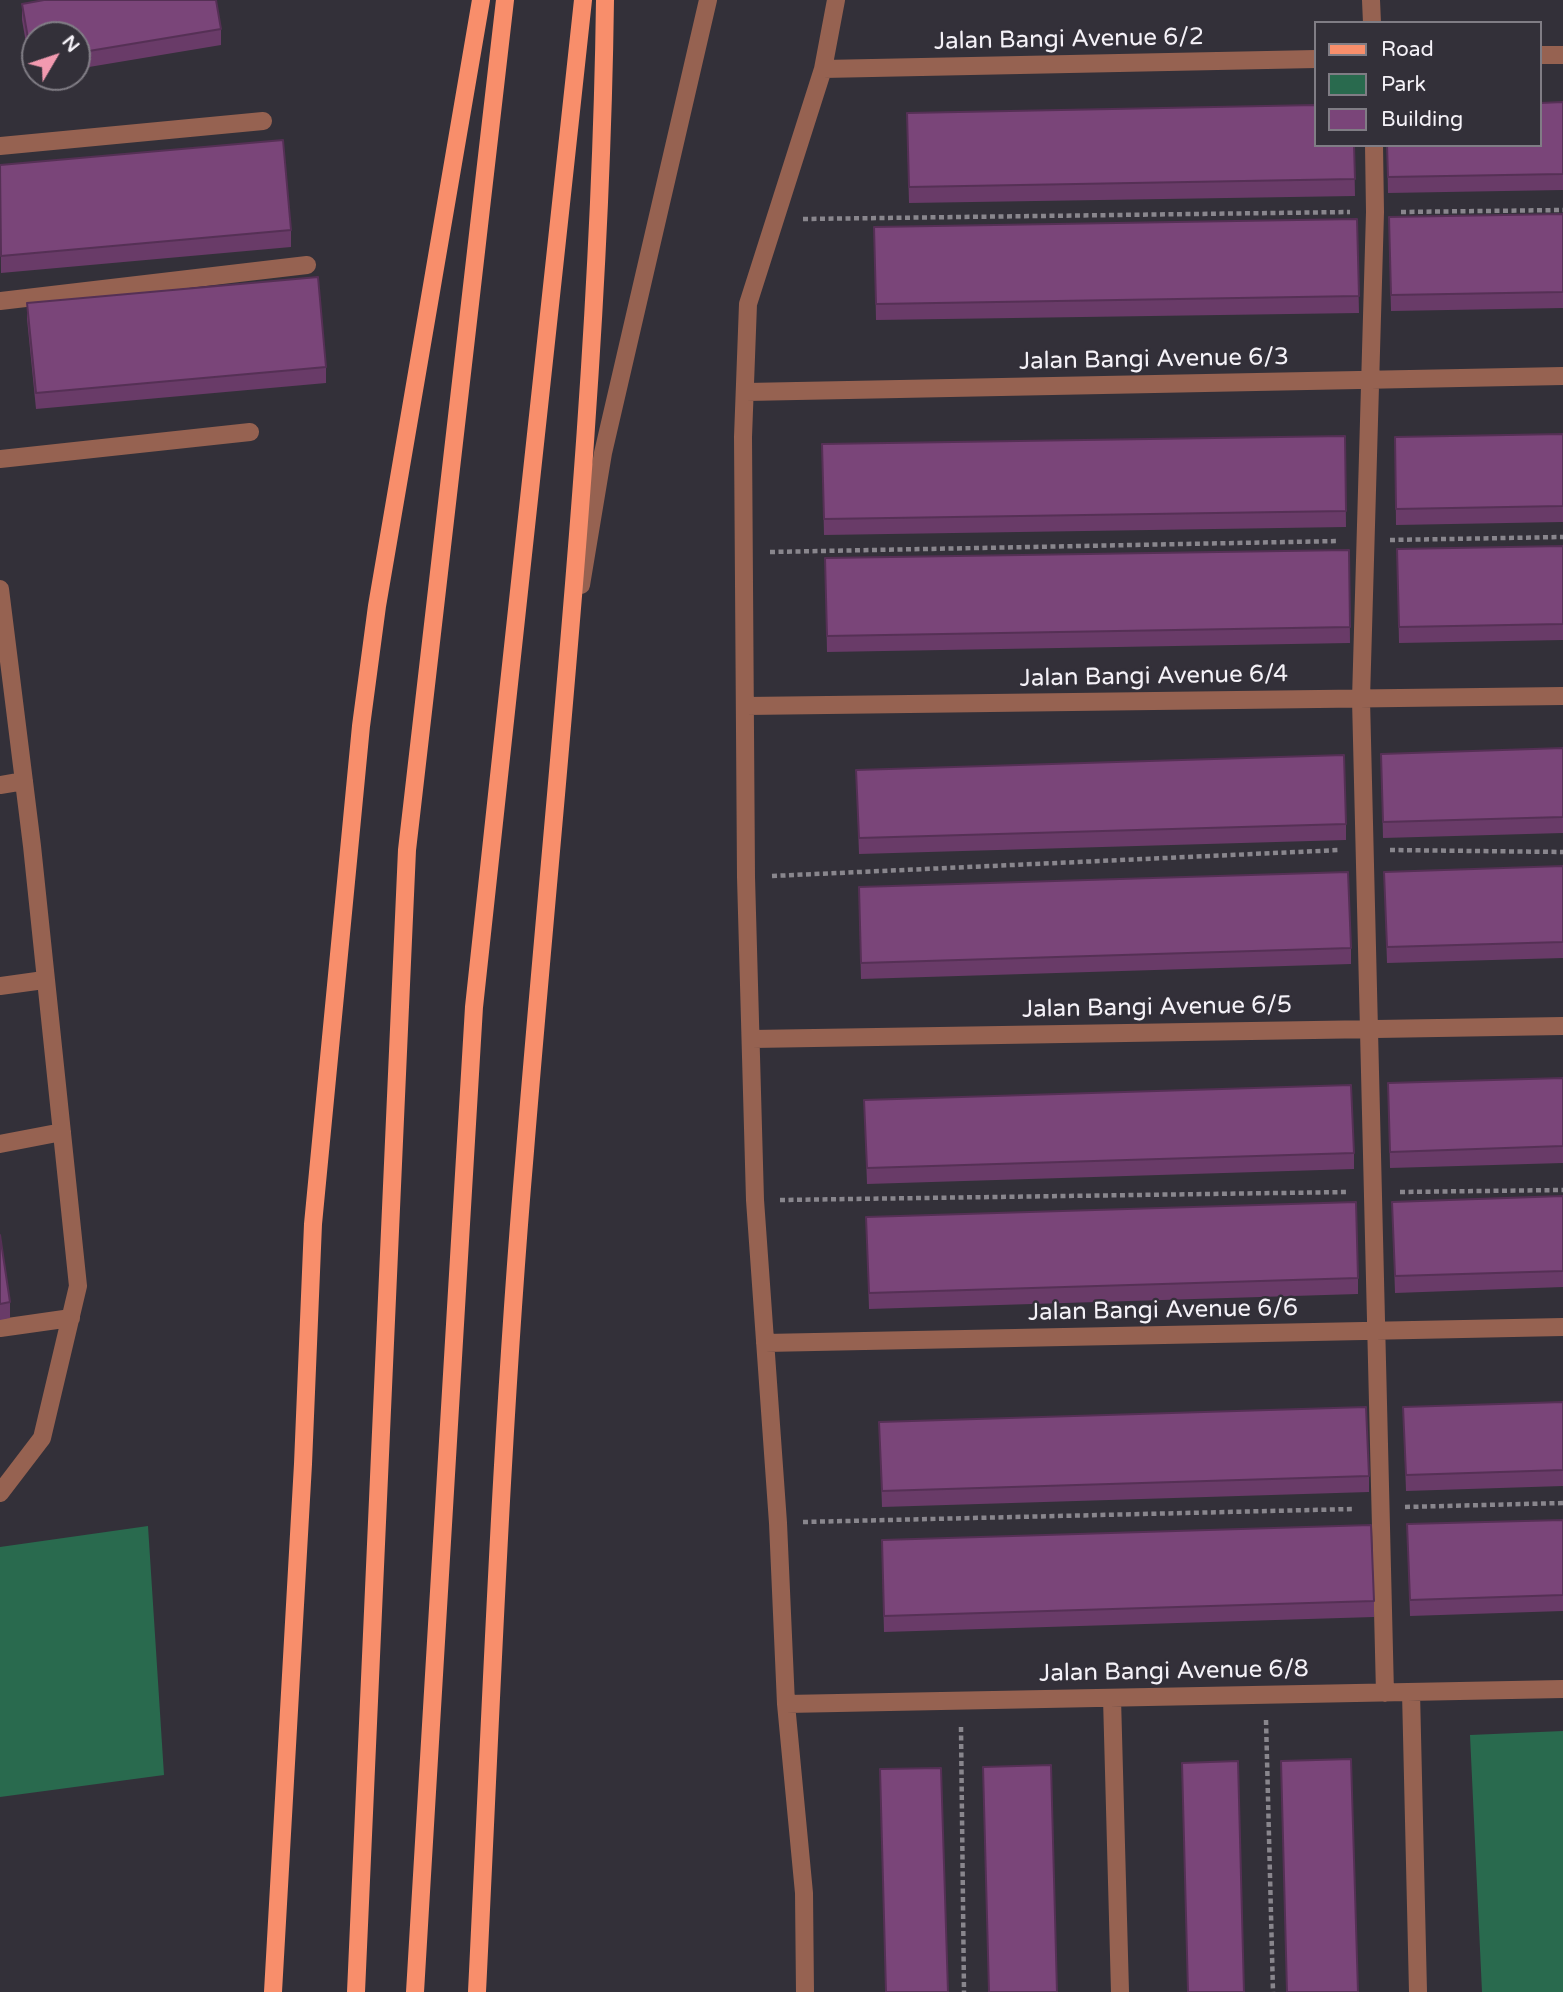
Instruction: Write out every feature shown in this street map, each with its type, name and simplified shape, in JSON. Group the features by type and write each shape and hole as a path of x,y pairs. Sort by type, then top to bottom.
{"main road":[{"path":"273,1992 303,1464 313,1224 356,781 377,606 481,0"},
{"path":"356,1992 407,849 505,0"},
{"path":"415,1992 474,1007 583,0"},
{"path":"477,1992 507,1380 571,638 596,261 605,0"}],"street":[{"path":"571,638 603,453 708,0"},
{"path":"805,1992 804,1893 786,1704 778,1523 755,1200 746,877 746,392 748,304 823,69 836,0"},
{"path":"1371,0 1372,21"},
{"path":"1542,55 1563,55"},
{"name":"Jalan Bangi Avenue 6/2","path":"823,69 1314,59"},
{"path":"0,146 263,121"},
{"path":"1374,147 1375,212 1362,699 1385,1693"},
{"path":"0,301 307,265"},
{"name":"Jalan Bangi Avenue 6/3","path":"746,392 1563,376"},
{"path":"0,459 250,432"},
{"path":"0,589 2,622 24,781 78,1286 42,1438 0,1493"},
{"name":"Jalan Bangi Avenue 6/4","path":"746,706 1563,696"},
{"path":"0,785 24,781"},
{"path":"0,986 44,980"},
{"name":"Jalan Bangi Avenue 6/5","path":"752,1040 1563,1026"},
{"path":"0,1144 62,1132"},
{"path":"0,1328 71,1318"},
{"name":"Jalan Bangi Avenue 6/6","path":"765,1343 1563,1327"},
{"name":"Jalan Bangi Avenue 6/8","path":"786,1704 1563,1689"},
{"path":"1411,1692 1418,1992"},
{"path":"1112,1698 1120,1992"}],"path":[{"path":"774,219 1563,210"},
{"path":"745,553 1563,537"},
{"path":"746,877 1365,849 1563,852"},
{"path":"755,1200 1563,1190"},
{"path":"778,1523 1563,1503"},
{"path":"1265,1695 1273,1992"},
{"path":"961,1701 964,1992"}],"green space":[{"path":"148,1526 164,1775 0,1797 0,1547"},
{"path":"1563,1731 1563,1992 1482,1992 1470,1735"}],"building":[{"path":"44,0 216,0 221,29 91,51 91,21 25,21 22,4"},
{"path":"1563,102 1563,174 1388,177 1387,147 1542,147 1542,103"},
{"path":"1314,105 1314,147 1354,147 1355,179 909,187 907,113"},
{"path":"283,140 291,230 1,256 0,165"},
{"path":"1563,214 1563,292 1391,295 1389,217"},
{"path":"1357,219 1359,296 876,304 874,227"},
{"path":"318,277 326,367 36,393 27,303"},
{"path":"1563,434 1563,506 1396,509 1395,437"},
{"path":"1345,436 1346,511 824,519 822,444"},
{"path":"1563,546 1563,624 1399,627 1397,549"},
{"path":"1349,550 1350,627 827,636 825,558"},
{"path":"1563,748 1563,817 1383,822 1381,754"},
{"path":"1344,755 1346,824 859,838 856,770"},
{"path":"1563,866 1563,942 1387,947 1384,872"},
{"path":"1348,872 1351,948 861,963 859,887"},
{"path":"1563,1078 1563,1146 1390,1152 1388,1083"},
{"path":"1351,1085 1354,1153 867,1168 864,1100"},
{"path":"1563,1196 1563,1271 1395,1276 1392,1202"},
{"path":"1356,1202 1358,1278 869,1293 866,1217"},
{"path":"0,1235 10,1302 0,1304"},
{"path":"1563,1402 1563,1470 1406,1475 1403,1407"},
{"path":"1366,1407 1369,1476 882,1491 879,1422"},
{"path":"1563,1520 1563,1595 1410,1600 1407,1524"},
{"path":"1371,1525 1374,1601 884,1616 882,1540"},
{"path":"1351,1759 1358,1992 1287,1992 1281,1761"},
{"path":"1238,1761 1244,1992 1188,1992 1182,1763"},
{"path":"1051,1765 1057,1992 989,1992 983,1767"},
{"path":"941,1768 948,1992 886,1992 880,1769"}]}
